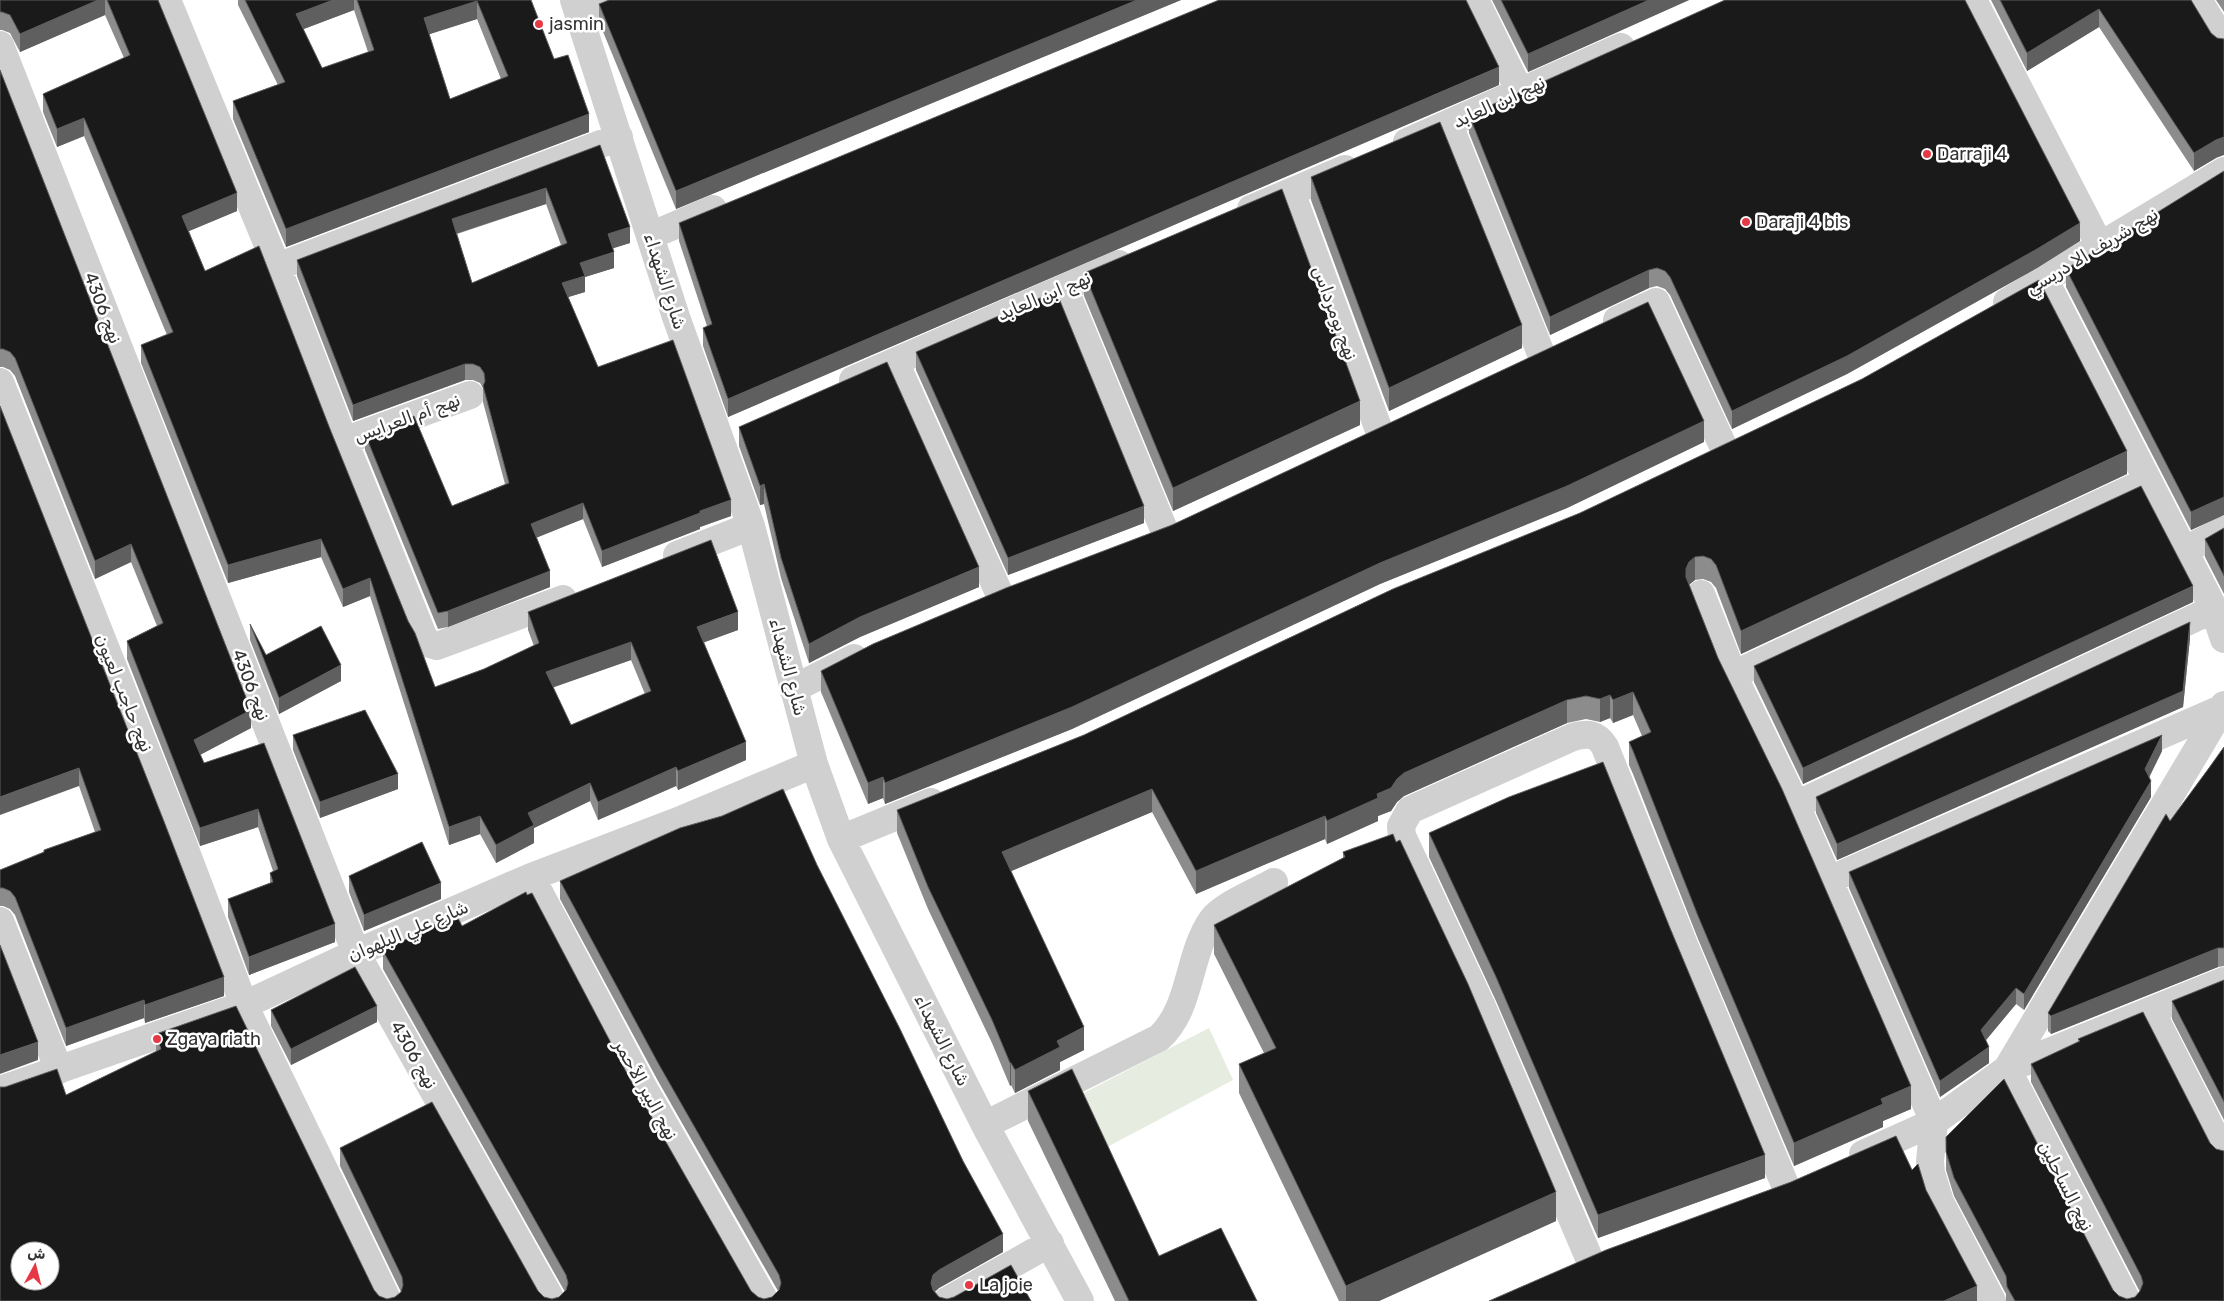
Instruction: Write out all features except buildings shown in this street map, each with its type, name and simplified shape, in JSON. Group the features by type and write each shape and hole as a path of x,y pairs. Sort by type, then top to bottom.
{"street":[{"path":"167,0 277,266 344,441 422,632 430,644 437,646 453,642 583,591"},
{"path":"576,7 611,0"},
{"path":"1475,0 1520,92"},
{"path":"1973,0 2100,246"},
{"path":"2198,0 2224,42"},
{"name":"شارع الشهداء","path":"576,7 650,236 751,526 814,764 840,839 985,1125 1080,1301"},
{"name":"نهج ابن العابد","path":"1227,219 1449,125 1646,36"},
{"name":"نهج 4306","path":"0,45 356,953 552,1301"},
{"path":"1449,125 1533,361 1568,344"},
{"path":"277,266 619,136"},
{"name":"نهج شريف الا دريسي","path":"1984,315 2045,281 2224,171"},
{"name":"نهج بومرداس","path":"1291,192 1389,429 1354,446"},
{"path":"650,236 733,201"},
{"name":"نهج ابن العابد","path":"834,388 1145,253"},
{"path":"2045,281 2214,609 2224,639"},
{"path":"1064,288 1165,532"},
{"path":"1594,331 1656,302 1734,444 1698,461"},
{"path":"895,362 1012,590 973,606"},
{"name":"نهج حاجب لعيون","path":"0,382 180,836 244,1005 388,1301"},
{"name":"نهج أم العرايس","path":"344,441 470,395"},
{"path":"719,438 745,427"},
{"path":"1733,675 2148,481"},
{"path":"1138,542 1192,520"},
{"path":"658,562 751,526"},
{"path":"2183,551 2224,530"},
{"path":"1701,594 1733,675 1796,805 1934,1122 1930,1160 1931,1172 1940,1202 1992,1301"},
{"path":"1796,805 2214,609"},
{"path":"793,689 875,648"},
{"path":"1829,880 2223,707"},
{"path":"2007,1069 2223,707"},
{"path":"1617,1248 1580,1262 1482,1007 1402,836 1401,826 1410,810 1572,737 1587,733 1602,740 1684,945 1776,1191 1812,1176"},
{"name":"شارع علي البلهوان","path":"0,1090 244,1005 356,953 531,877 683,819 814,764"},
{"path":"840,839 950,795"},
{"name":"نهج البير الأحمر","path":"531,877 644,1089 765,1301"},
{"path":"985,1125 1158,1038 1168,1030 1175,1018 1199,947 1213,920 1222,911 1274,882"},
{"path":"0,921 59,1070"},
{"path":"1838,1164 1934,1122 2007,1069 2224,982"},
{"path":"2151,1011 2224,1154"},
{"name":"نهج الساحلين","path":"2007,1069 2127,1301"},
{"path":"947,1301 1050,1244"}],"shaded area":[{"path":"1209,1028 1233,1080 1096,1153 1072,1099"}],"place":[{"name":"jasmin","path":"539,24"},
{"name":"Darraji 4","path":"1927,154"},
{"name":"Daraji 4 bis","path":"1746,222"},
{"name":"Zgaya riath","path":"157,1039"},
{"name":"La joie","path":"969,1285"}]}
